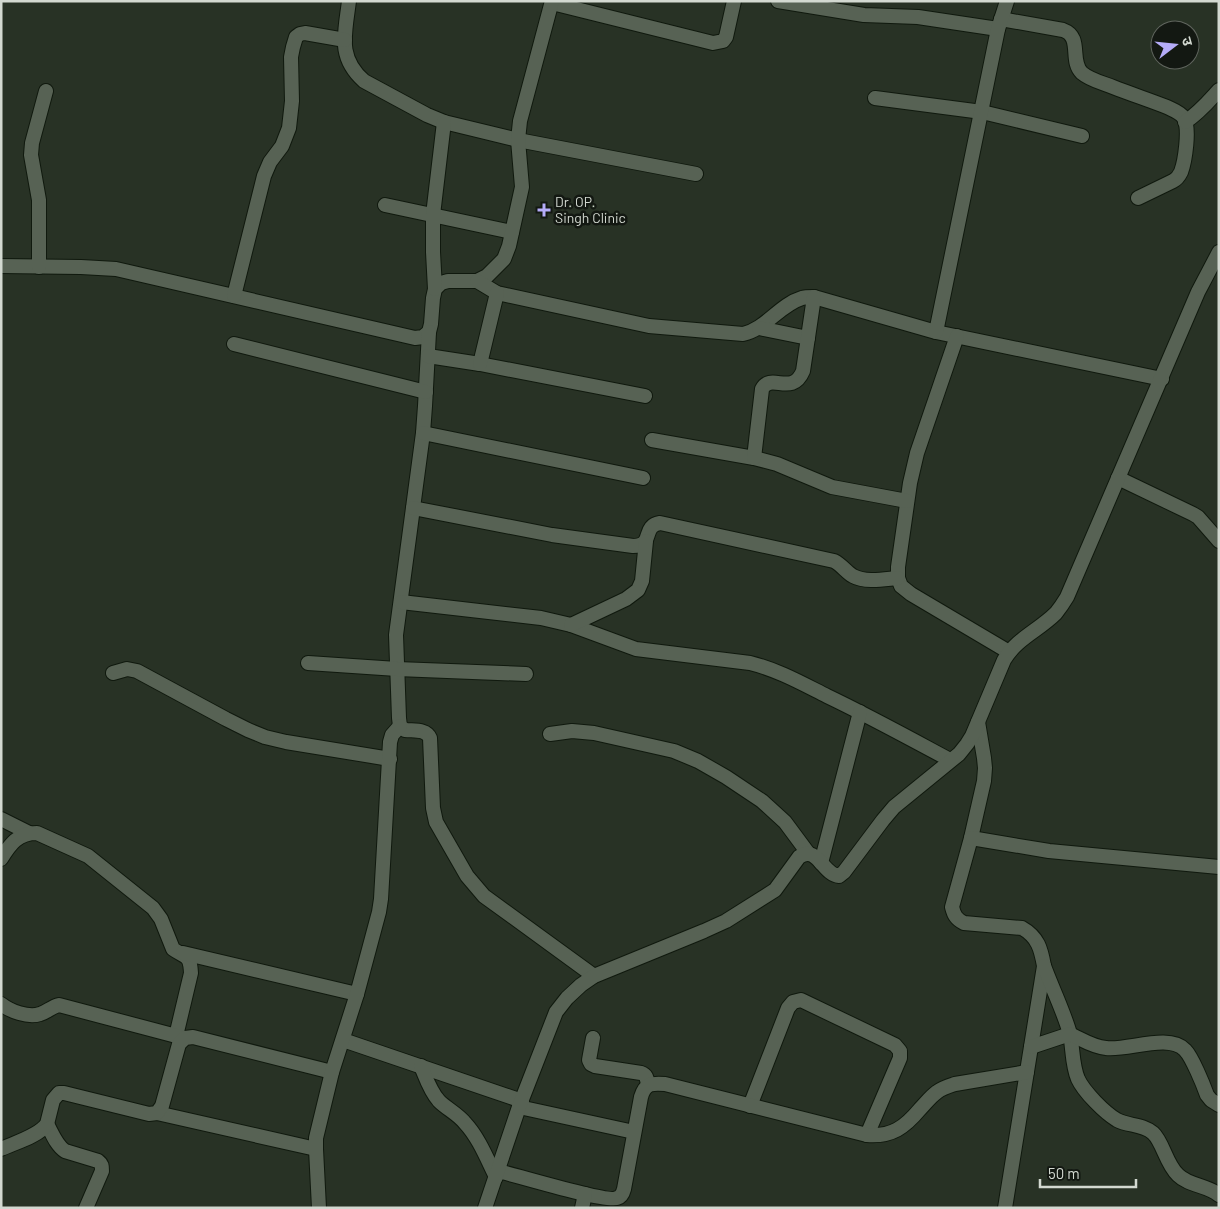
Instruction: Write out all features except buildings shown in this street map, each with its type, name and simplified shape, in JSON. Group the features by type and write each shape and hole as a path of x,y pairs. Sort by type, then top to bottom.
{"street":[{"path":"349,1 344,40 346,54 356,74 364,81 427,115 444,122 518,140 696,174"},
{"path":"435,289 441,283 448,281 477,281 488,276 504,259 509,246 522,187 518,140 520,121 552,2 713,43 723,41 726,38 734,1"},
{"path":"778,1 865,8 918,17 1063,30 1072,34 1078,68 1081,72 1092,80 1176,111 1182,115 1185,122 1187,128 1186,142 1181,172 1178,178 1138,198"},
{"path":"936,332 1000,24 1007,1"},
{"path":"234,296 264,176 270,162 282,146 289,128 292,101 292,57 296,37 305,33 344,40"},
{"path":"1185,122 1198,112 1219,90"},
{"path":"39,266 39,200 31,155 32,143 46,91"},
{"path":"875,98 982,112 1082,136"},
{"path":"444,122 433,215 435,289 429,332 423,433 396,635 400,726 405,730 423,731 430,738 433,808 436,822 467,876 484,896 594,976"},
{"path":"384,205 512,232"},
{"path":"485,1208 520,1104 556,1012 566,998 594,976 726,921 775,890 803,854 814,855 829,872 834,876 839,876 888,814 959,754 967,744 1009,652 1062,606 1162,379 1198,292 1213,277 1219,252"},
{"path":"1,266 116,270 415,338 423,337 429,332"},
{"path":"477,281 496,293 649,326 743,334 760,328 792,302 803,297 814,297 936,332 1162,379"},
{"path":"480,364 496,293"},
{"path":"754,458 762,389 764,384 769,382 789,384 796,382 800,377 803,370 814,297"},
{"path":"760,328 808,338"},
{"path":"957,336 917,453 907,501 898,578 901,586 910,594 1009,652"},
{"path":"234,344 426,392"},
{"path":"428,356 480,364 645,396"},
{"path":"423,433 643,478"},
{"path":"652,440 754,458 777,464 832,487 907,501"},
{"path":"1118,478 1193,514 1217,537"},
{"path":"414,508 552,535 633,546 643,545 646,541"},
{"path":"571,625 619,603 638,590 642,581 646,541 651,526 655,524 666,523 834,561 854,577 870,579 898,578"},
{"path":"401,602 540,618 571,625 636,649 750,663 765,667 860,712 950,760"},
{"path":"308,663 397,669 526,674"},
{"path":"113,673 127,669 137,671 220,716 265,737 390,759"},
{"path":"821,863 860,712"},
{"path":"978,721 985,768 984,781 952,907 957,920 964,923 1022,928 1029,932 1037,941 1044,966 1070,1034 1075,1070 1084,1090 1094,1102 1117,1120 1152,1131 1157,1137 1171,1167 1178,1176 1219,1195"},
{"path":"319,1208 316,1149 318,1128 332,1072 357,994 381,899 390,742 392,735 400,726"},
{"path":"550,734 572,731 594,733 686,755 726,777 762,801 785,822 808,853"},
{"path":"1,819 84,853 153,908 173,948 183,953 357,994"},
{"path":"1,859 17,838 29,832"},
{"path":"971,838 1048,851 1219,867"},
{"path":"157,1112 162,1106 181,1037 191,974 190,962 183,953"},
{"path":"1005,1208 1044,966"},
{"path":"750,1106 788,1008 793,1002 801,1000 895,1045 900,1051 900,1058 867,1135"},
{"path":"1,1004 14,1012 37,1015 53,1006 59,1005 181,1037 193,1037 332,1072"},
{"path":"1031,1047 1070,1034 1091,1044 1106,1048 1164,1042 1176,1043 1187,1051 1207,1095 1219,1105"},
{"path":"593,1038 589,1060 591,1064 645,1074 648,1085"},
{"path":"343,1040 421,1066 520,1104 634,1132"},
{"path":"421,1066 434,1094 440,1102 465,1122 497,1174 584,1194 611,1199 618,1198 621,1201 641,1097 643,1090 648,1085 654,1083 665,1084 867,1135 884,1135 902,1127 912,1119 931,1097 944,1088 955,1084 1027,1072"},
{"path":"1,1149 38,1133 45,1127 53,1100 59,1093 64,1093 150,1114 157,1112 316,1149"},
{"path":"47,1124 56,1141 65,1151 101,1163 102,1171 86,1208"},
{"path":"582,1208 584,1194"}],"place":[{"name":"Dr. OP. Singh Clinic","path":"544,210"}]}
